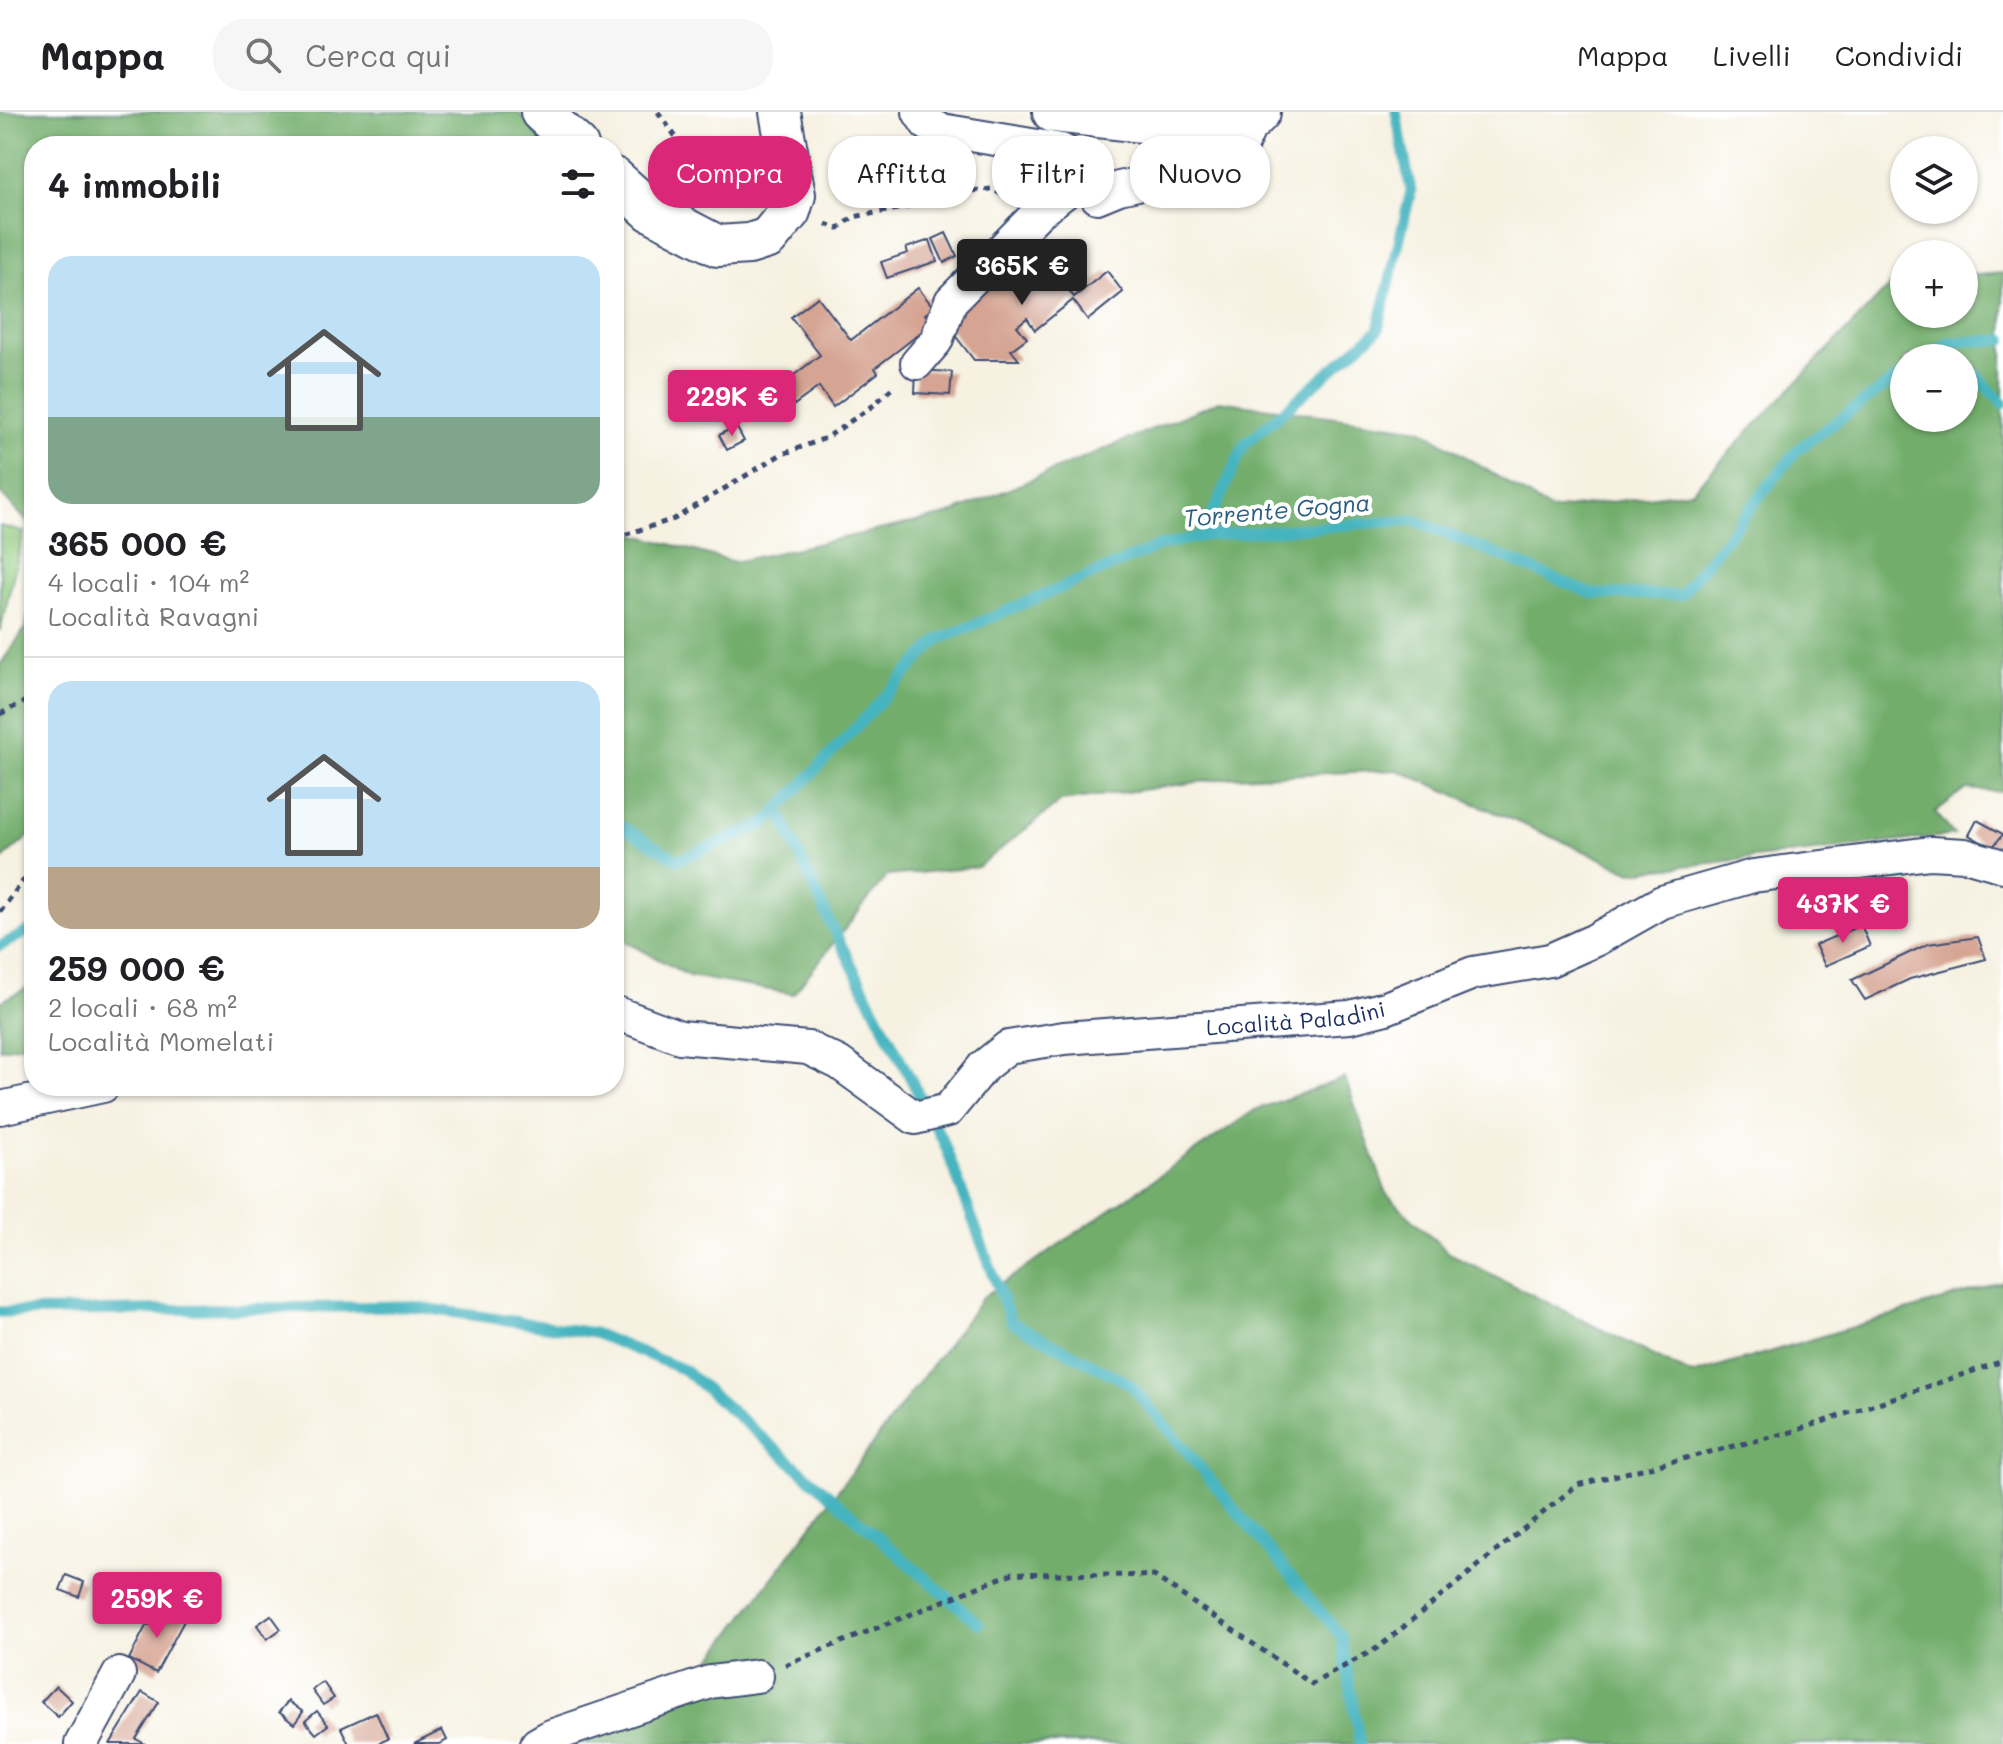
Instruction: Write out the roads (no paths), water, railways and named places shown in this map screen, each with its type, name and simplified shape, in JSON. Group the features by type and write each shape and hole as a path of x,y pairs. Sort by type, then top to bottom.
{"street":[{"path":"541,112 567,136"},
{"path":"624,187 651,211 718,246 749,244 768,238 790,211 795,195 780,112"},
{"path":"917,363 936,341 951,301 1038,213 1092,171 1061,150 941,130 927,124 919,112"},
{"path":"1053,112 1201,129 1256,116"},
{"path":"1114,190 1207,169 1238,154 1256,116"},
{"name":"Località Paladini","path":"624,1016 680,1037 808,1048 928,1116 954,1104 984,1066 1008,1047 1064,1038 1350,1017 1386,1008 1473,973 1550,960 1595,940 1662,902 1753,876 1930,853 1965,855 2003,866"},
{"path":"0,1108 56,1096"},
{"path":"81,1744 119,1674"},
{"path":"537,1744 551,1736 710,1682 757,1676"}],"waterway":[{"path":"1203,536 1244,445 1378,330 1411,191 1396,112"},
{"name":"Torrente Gogna","path":"1946,344 2003,340"},
{"path":"1978,377 2003,404"},
{"name":"Torrente Gogna","path":"624,828 678,860 765,824 938,640 1162,545 1203,536 1414,520 1592,594 1681,595 1798,449 1890,383"},
{"path":"778,808 832,927 944,1143 1011,1322 1130,1384 1341,1636 1360,1744"},
{"name":"Torrente Gogna","path":"0,946 24,933"},
{"path":"0,1312 410,1306 594,1333 684,1370 979,1624"}]}
